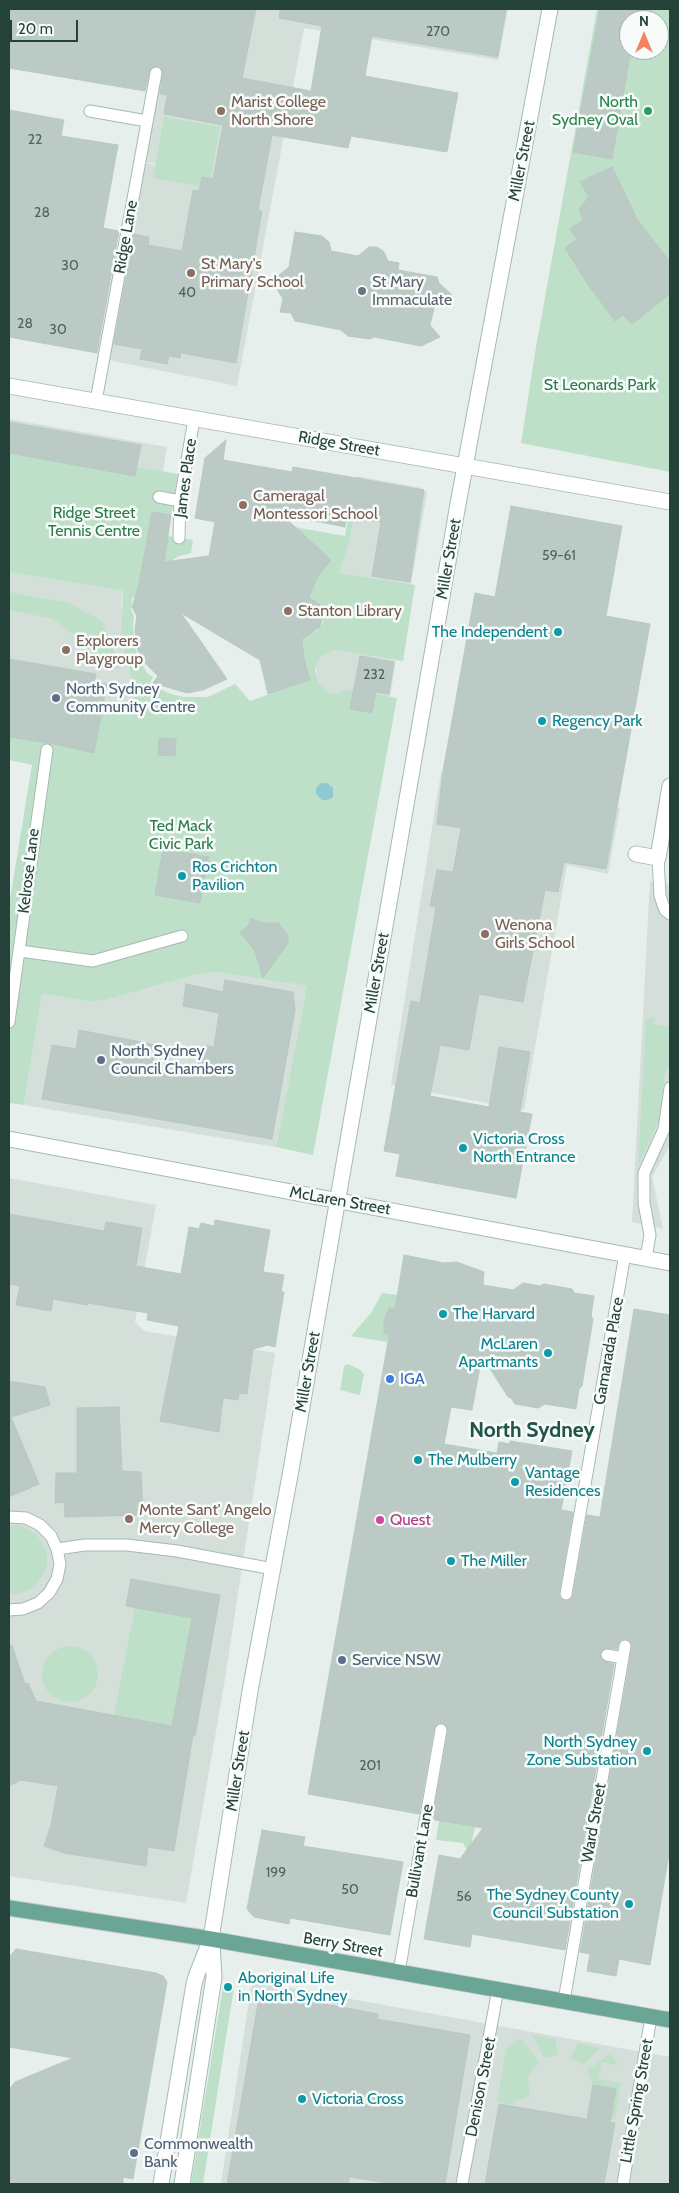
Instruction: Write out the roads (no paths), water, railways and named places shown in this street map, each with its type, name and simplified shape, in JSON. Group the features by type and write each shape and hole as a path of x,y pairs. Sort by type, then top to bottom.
{"main road":[{"name":"Miller Street","path":"161,2184 197,1974 211,1939 250,1691 273,1569 465,465 550,9"},
{"name":"Ridge Street","path":"9,386 670,502"},
{"path":"636,854 658,858 670,786"},
{"name":"McLaren Street","path":"9,1140 670,1263"},
{"name":"Berry Street","path":"9,1908 211,1939 670,2020"},
{"name":"Miller Street","path":"182,2184 214,1977 211,1939"}],"lane":[{"name":"Ridge Lane","path":"96,401 156,73"},
{"path":"90,111 147,121"},
{"name":"James Place","path":"179,538 180,501 194,419"},
{"path":"159,497 180,501"},
{"name":"Kelrose Lane","path":"9,1022 46,750"},
{"path":"658,858 660,896 666,910 670,914"},
{"path":"20,951 93,961 182,936"},
{"path":"9,972 15,983"},
{"path":"646,1258 650,1235 644,1203 644,1173 658,1146 664,1129 670,1088"},
{"name":"Gamarada Place","path":"566,1594 625,1254"},
{"path":"9,1517 26,1518 40,1525 51,1536 57,1549 60,1564 57,1579 49,1592 38,1603 24,1609 9,1610"},
{"path":"57,1549 85,1545 127,1545 177,1551 273,1569"},
{"name":"Ward Street","path":"564,2001 625,1646"},
{"path":"607,1655 623,1658"},
{"name":"Bullivant Lane","path":"399,1972 441,1730"},
{"name":"Denison Street","path":"462,2184 498,1989"},
{"name":"Little Spring Street","path":"623,2184 652,2017"}],"water":[{"path":"321,783 327,783 333,788 333,797 328,800 322,800 316,794 316,788"}],"place":[{"name":"Marist College North Shore","path":"221,111"},
{"name":"North Sydney Oval","path":"648,111"},
{"name":"St Mary's Primary School","path":"191,273"},
{"name":"St Mary Immaculate","path":"362,291"},
{"name":"Cameragal Montessori School","path":"243,505"},
{"name":"Stanton Library","path":"288,611"},
{"name":"The Independent","path":"558,632"},
{"name":"Explorers Playgroup","path":"66,650"},
{"name":"North Sydney Community Centre","path":"56,698"},
{"name":"Regency Park","path":"542,721"},
{"name":"Ros Crichton Pavilion","path":"182,876"},
{"name":"Wenona Girls School","path":"485,934"},
{"name":"North Sydney Council Chambers","path":"101,1060"},
{"name":"Victoria Cross North Entrance","path":"463,1148"},
{"name":"The Harvard","path":"443,1314"},
{"name":"McLaren Apartmants","path":"548,1353"},
{"name":"IGA","path":"390,1379"},
{"name":"The Mulberry","path":"418,1460"},
{"name":"Vantage Residences","path":"515,1482"},
{"name":"Monte Sant' Angelo Mercy College","path":"129,1519"},
{"name":"Quest","path":"380,1520"},
{"name":"The Miller","path":"451,1561"},
{"name":"Service NSW","path":"342,1660"},
{"name":"North Sydney Zone Substation","path":"647,1751"},
{"name":"The Sydney County Council Substation","path":"629,1904"},
{"name":"Aboriginal Life in North Sydney","path":"228,1987"},
{"name":"Victoria Cross","path":"302,2099"},
{"name":"Commonwealth Bank","path":"134,2153"}],"district":[{"name":"North Sydney","path":"532,1431"}],"park label":[{"name":"St Leonards Park","path":"600,385"},
{"name":"Ridge Street Tennis Centre","path":"94,522"},
{"name":"Ted Mack Civic Park","path":"181,835"}]}
